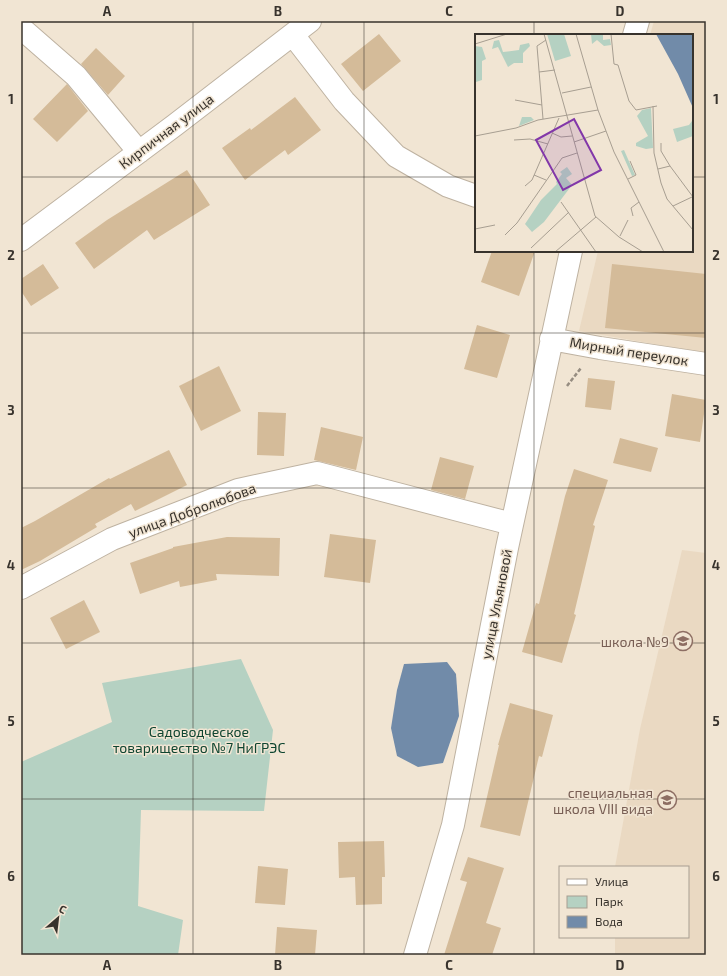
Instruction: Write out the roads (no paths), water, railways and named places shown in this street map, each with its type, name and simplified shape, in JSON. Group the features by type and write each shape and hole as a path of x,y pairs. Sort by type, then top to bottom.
{"street":[{"name":"Кирпичная улица","path":"21,240 310,21"},
{"path":"634,34 638,21"},
{"path":"21,28 76,76 139,152"},
{"path":"293,35 344,101 396,156 448,186 475,196"},
{"name":"улица Ульяновой","path":"415,955 453,826 512,524 571,252"},
{"name":"Мирный переулок","path":"551,339 706,364"},
{"name":"улица Добролюбова","path":"21,588 112,539 127,533 238,490 317,473 512,524"}],"water":[{"path":"447,662 456,674 459,716 443,763 418,767 397,756 391,728 397,690 404,664"}],"place":[{"name":"школа №9","path":"683,641"},
{"name":"специальная школа VIII вида","path":"667,800"}],"park label":[{"name":"Садоводческое товарищество №7 НиГРЭС","path":"199,740"}]}
